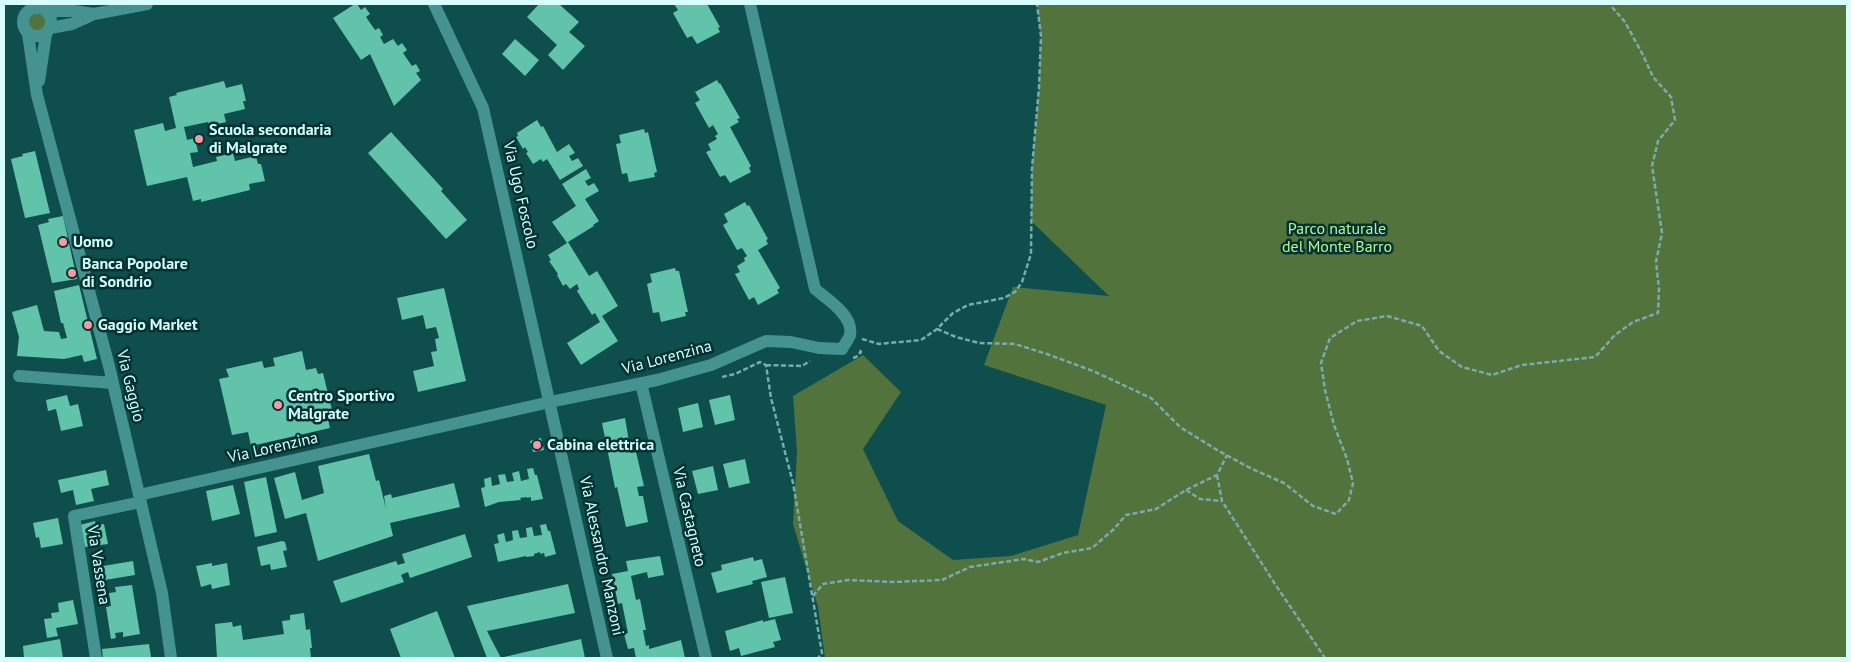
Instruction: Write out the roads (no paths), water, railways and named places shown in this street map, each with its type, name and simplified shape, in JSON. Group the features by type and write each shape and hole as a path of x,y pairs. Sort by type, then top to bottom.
{"street":[{"path":"94,14 74,10 37,7 24,16 23,26 28,34 37,37 94,14 147,4"},
{"name":"Via Ugo Foscolo","path":"434,4 483,108 550,402"},
{"name":"Via Lorenzina","path":"140,498 550,402 641,383 711,365 766,341 791,342 819,348 842,348 850,334 848,322 841,311 815,288 750,4"},
{"path":"37,7 51,19 48,31"},
{"name":"Via Gaggio","path":"37,95 48,31"},
{"name":"Via Gaggio","path":"28,34 37,95 113,383 162,593 171,658"},
{"path":"19,376 113,383"},
{"name":"Via Castagneto","path":"641,383 706,658"},
{"name":"Via Alessandro Manzoni","path":"550,402 607,658"},
{"name":"Via Vassena","path":"96,658 74,516 140,498"}],"place":[{"name":"Scuola secondaria di Malgrate","path":"199,139"},
{"name":"Uomo","path":"63,242"},
{"name":"Banca Popolare di Sondrio","path":"72,273"},
{"name":"Gaggio Market","path":"88,325"},
{"name":"Centro Sportivo Malgrate","path":"278,405"},
{"name":"Cabina elettrica","path":"537,445"}],"park label":[{"name":"Parco naturale del Monte Barro","path":"1337,238"}]}
